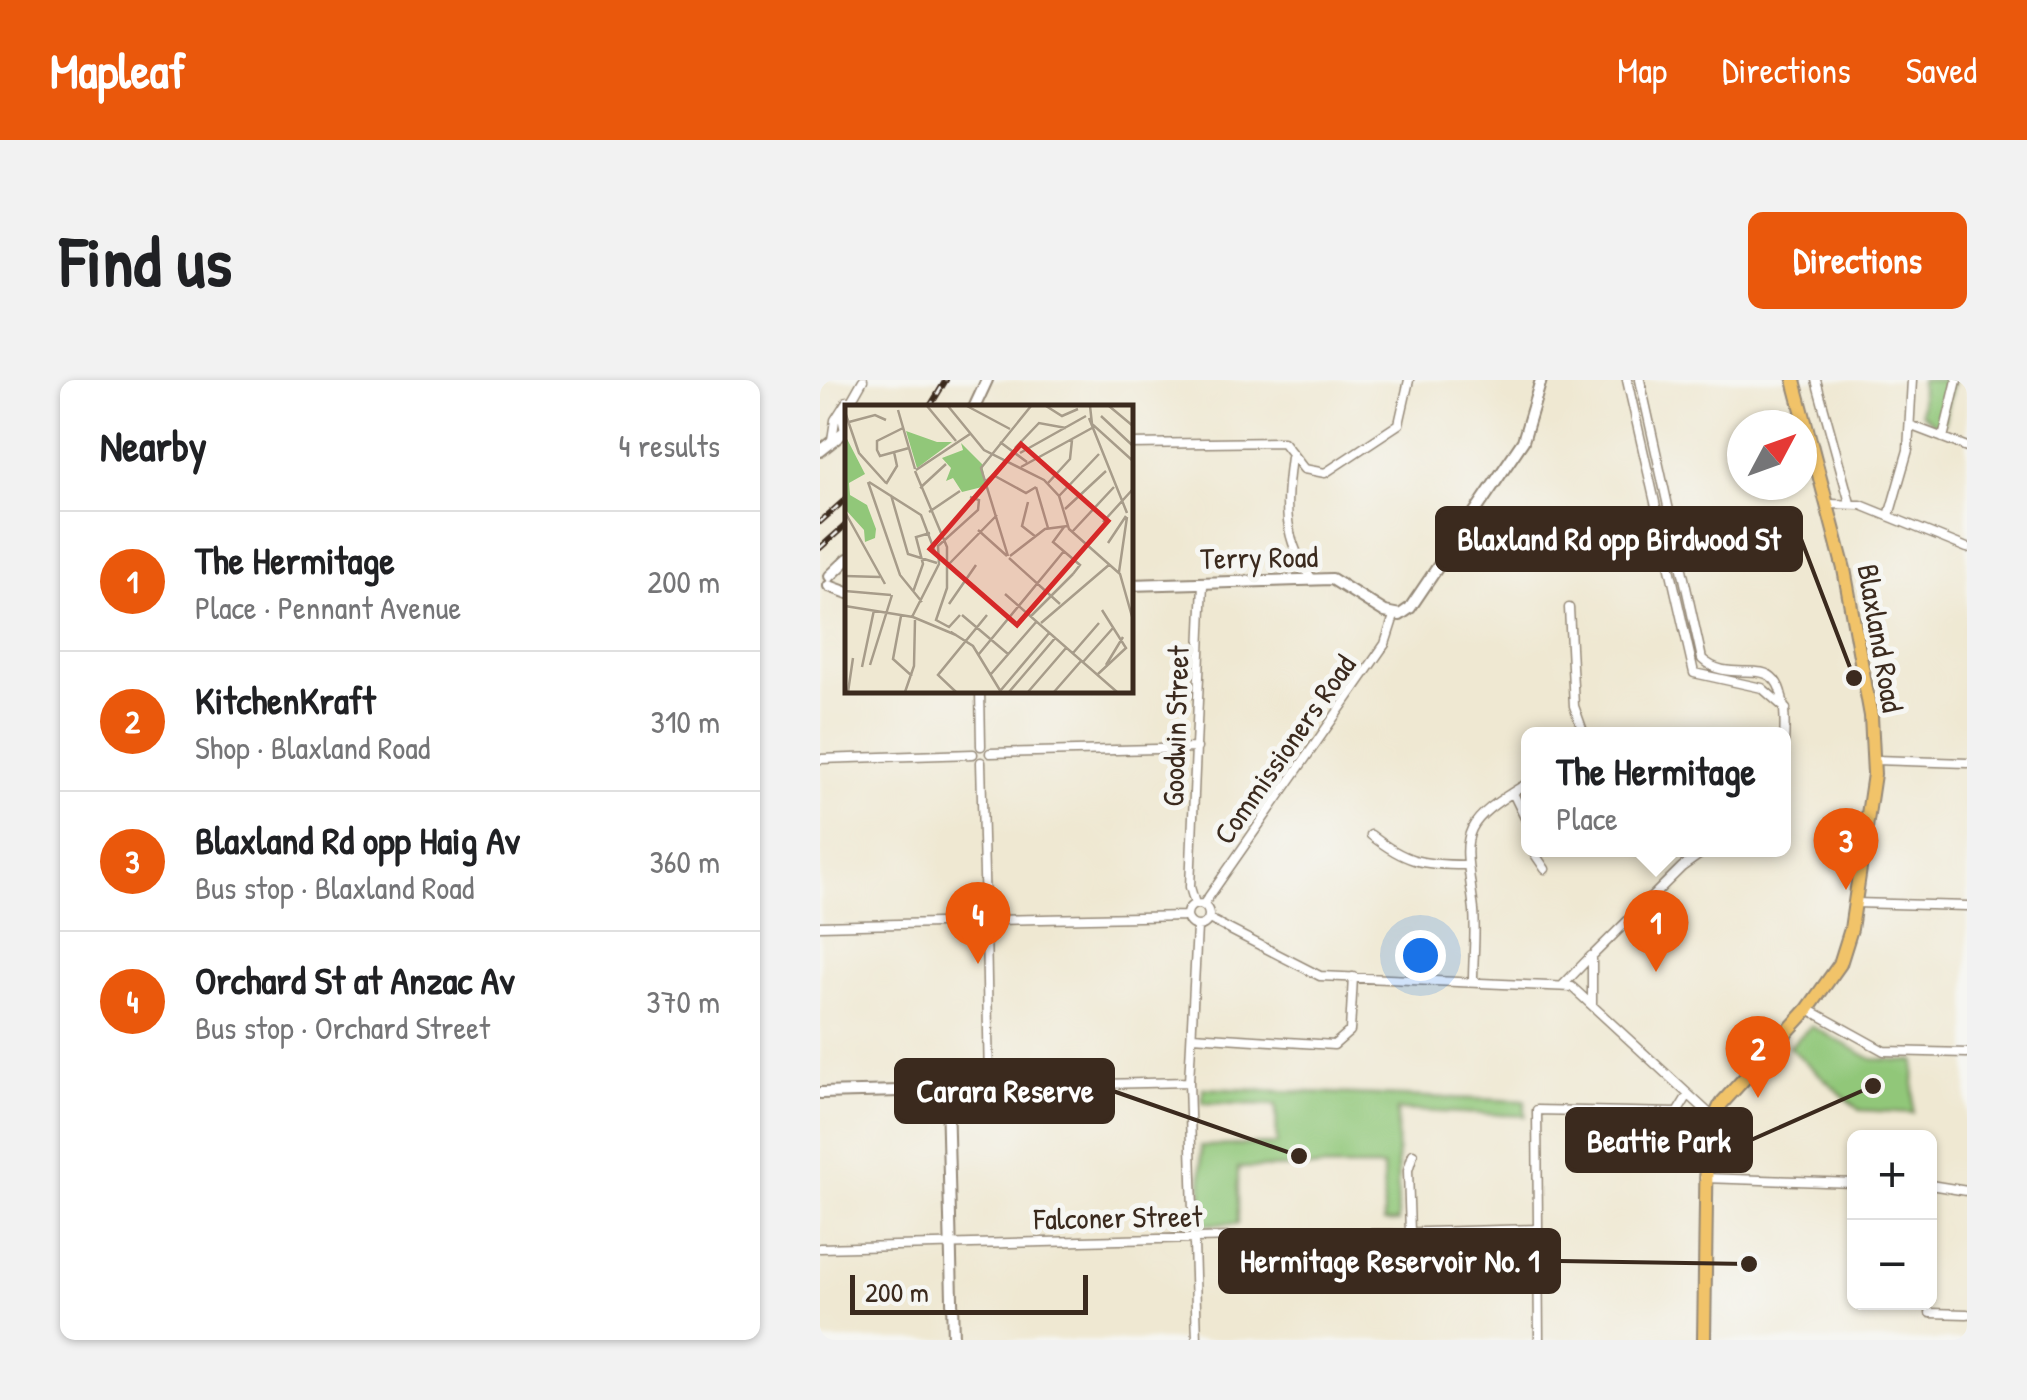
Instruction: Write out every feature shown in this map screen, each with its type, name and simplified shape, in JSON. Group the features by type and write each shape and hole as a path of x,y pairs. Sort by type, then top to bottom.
{"main road":[{"name":"Blaxland Road","path":"1713,1118 1808,1009 1840,964 1855,903 1874,760 1871,716 1830,504 1794,380"},
{"path":"1704,1340 1704,1144 1713,1118"}],"street":[{"path":"848,405 863,380"},
{"path":"975,405 987,380"},
{"path":"1132,444 1282,442 1304,470 1325,473 1399,424 1409,380"},
{"path":"1394,616 1410,608 1523,440 1541,380"},
{"path":"1627,380 1694,673 1762,688 1786,709"},
{"path":"1640,380 1702,658 1711,666 1764,672 1776,682 1786,709 1785,727"},
{"path":"1816,380 1850,503"},
{"path":"1889,516 1904,473 1912,426 1912,380"},
{"path":"1942,438 1957,380"},
{"path":"820,451 840,434 838,413 854,394"},
{"path":"1912,426 1967,448"},
{"path":"1291,457 1284,513 1289,541 1312,580"},
{"path":"1830,504 1850,503 1967,548"},
{"path":"825,581 845,562"},
{"name":"Terry Road","path":"1132,585 1312,580 1343,584 1394,616"},
{"name":"Goodwin Street","path":"1199,904 1190,888 1203,583"},
{"path":"1569,608 1574,706 1582,727"},
{"name":"Commissioners Road","path":"1187,916 1213,889 1385,644 1394,616"},
{"path":"820,759 973,754 981,746 980,692"},
{"path":"981,746 990,753 1197,748"},
{"path":"981,762 990,753"},
{"path":"973,754 981,762 985,912 977,922"},
{"path":"1874,760 1967,763"},
{"path":"1472,981 1474,912 1465,865 1468,832 1521,788"},
{"path":"1513,793 1521,807"},
{"path":"1372,835 1399,857 1430,865 1465,865"},
{"path":"1537,857 1545,869"},
{"path":"1562,985 1696,857"},
{"path":"1192,870 1196,890 1213,889"},
{"path":"1855,903 1967,906"},
{"path":"1199,904 1210,919 1310,974 1562,985 1578,990 1713,1118"},
{"path":"985,912 994,920 1187,916 1197,927 1189,1082 1197,1340"},
{"path":"1197,927 1210,919"},
{"path":"989,1085 986,929 994,920"},
{"path":"820,926 977,922 986,929"},
{"path":"1592,956 1592,1004"},
{"path":"1192,1036 1334,1045 1350,1031 1354,977"},
{"path":"1808,1009 1884,1051 1967,1053"},
{"path":"820,1093 1189,1082"},
{"path":"946,1092 953,1340"},
{"path":"1539,1340 1537,1110 1677,1113 1688,1095"},
{"path":"1410,1233 1408,1170 1414,1154"},
{"path":"1704,1178 1847,1182"},
{"path":"1937,1186 1967,1190"},
{"name":"Falconer Street","path":"820,1248 1538,1229"},
{"path":"1930,1313 1967,1314"}],"green space":[{"path":"1921,380 1953,380 1944,423 1938,427 1921,413"},
{"path":"1811,1026 1872,1059 1915,1061 1913,1113 1859,1110 1789,1047"},
{"path":"1203,1088 1525,1101 1525,1116 1397,1110 1398,1222 1384,1222 1383,1167 1238,1168 1238,1224 1202,1224 1201,1146 1277,1144 1276,1105 1203,1103"}],"railway":[{"path":"931,405 946,380"},
{"path":"820,522 845,500"},
{"path":"820,548 845,526"}],"place":[{"name":"Blaxland Rd opp Birdwood St","path":"1854,678"},
{"name":"Blaxland Rd opp Haig Av","path":"1846,890"},
{"name":"Orchard St at Anzac Av","path":"978,964"},
{"name":"The Hermitage","path":"1656,972"},
{"name":"Beattie Park","path":"1873,1086"},
{"name":"KitchenKraft","path":"1758,1098"},
{"name":"Carara Reserve","path":"1299,1156"},
{"name":"Hermitage Reservoir No. 1","path":"1749,1264"}]}
